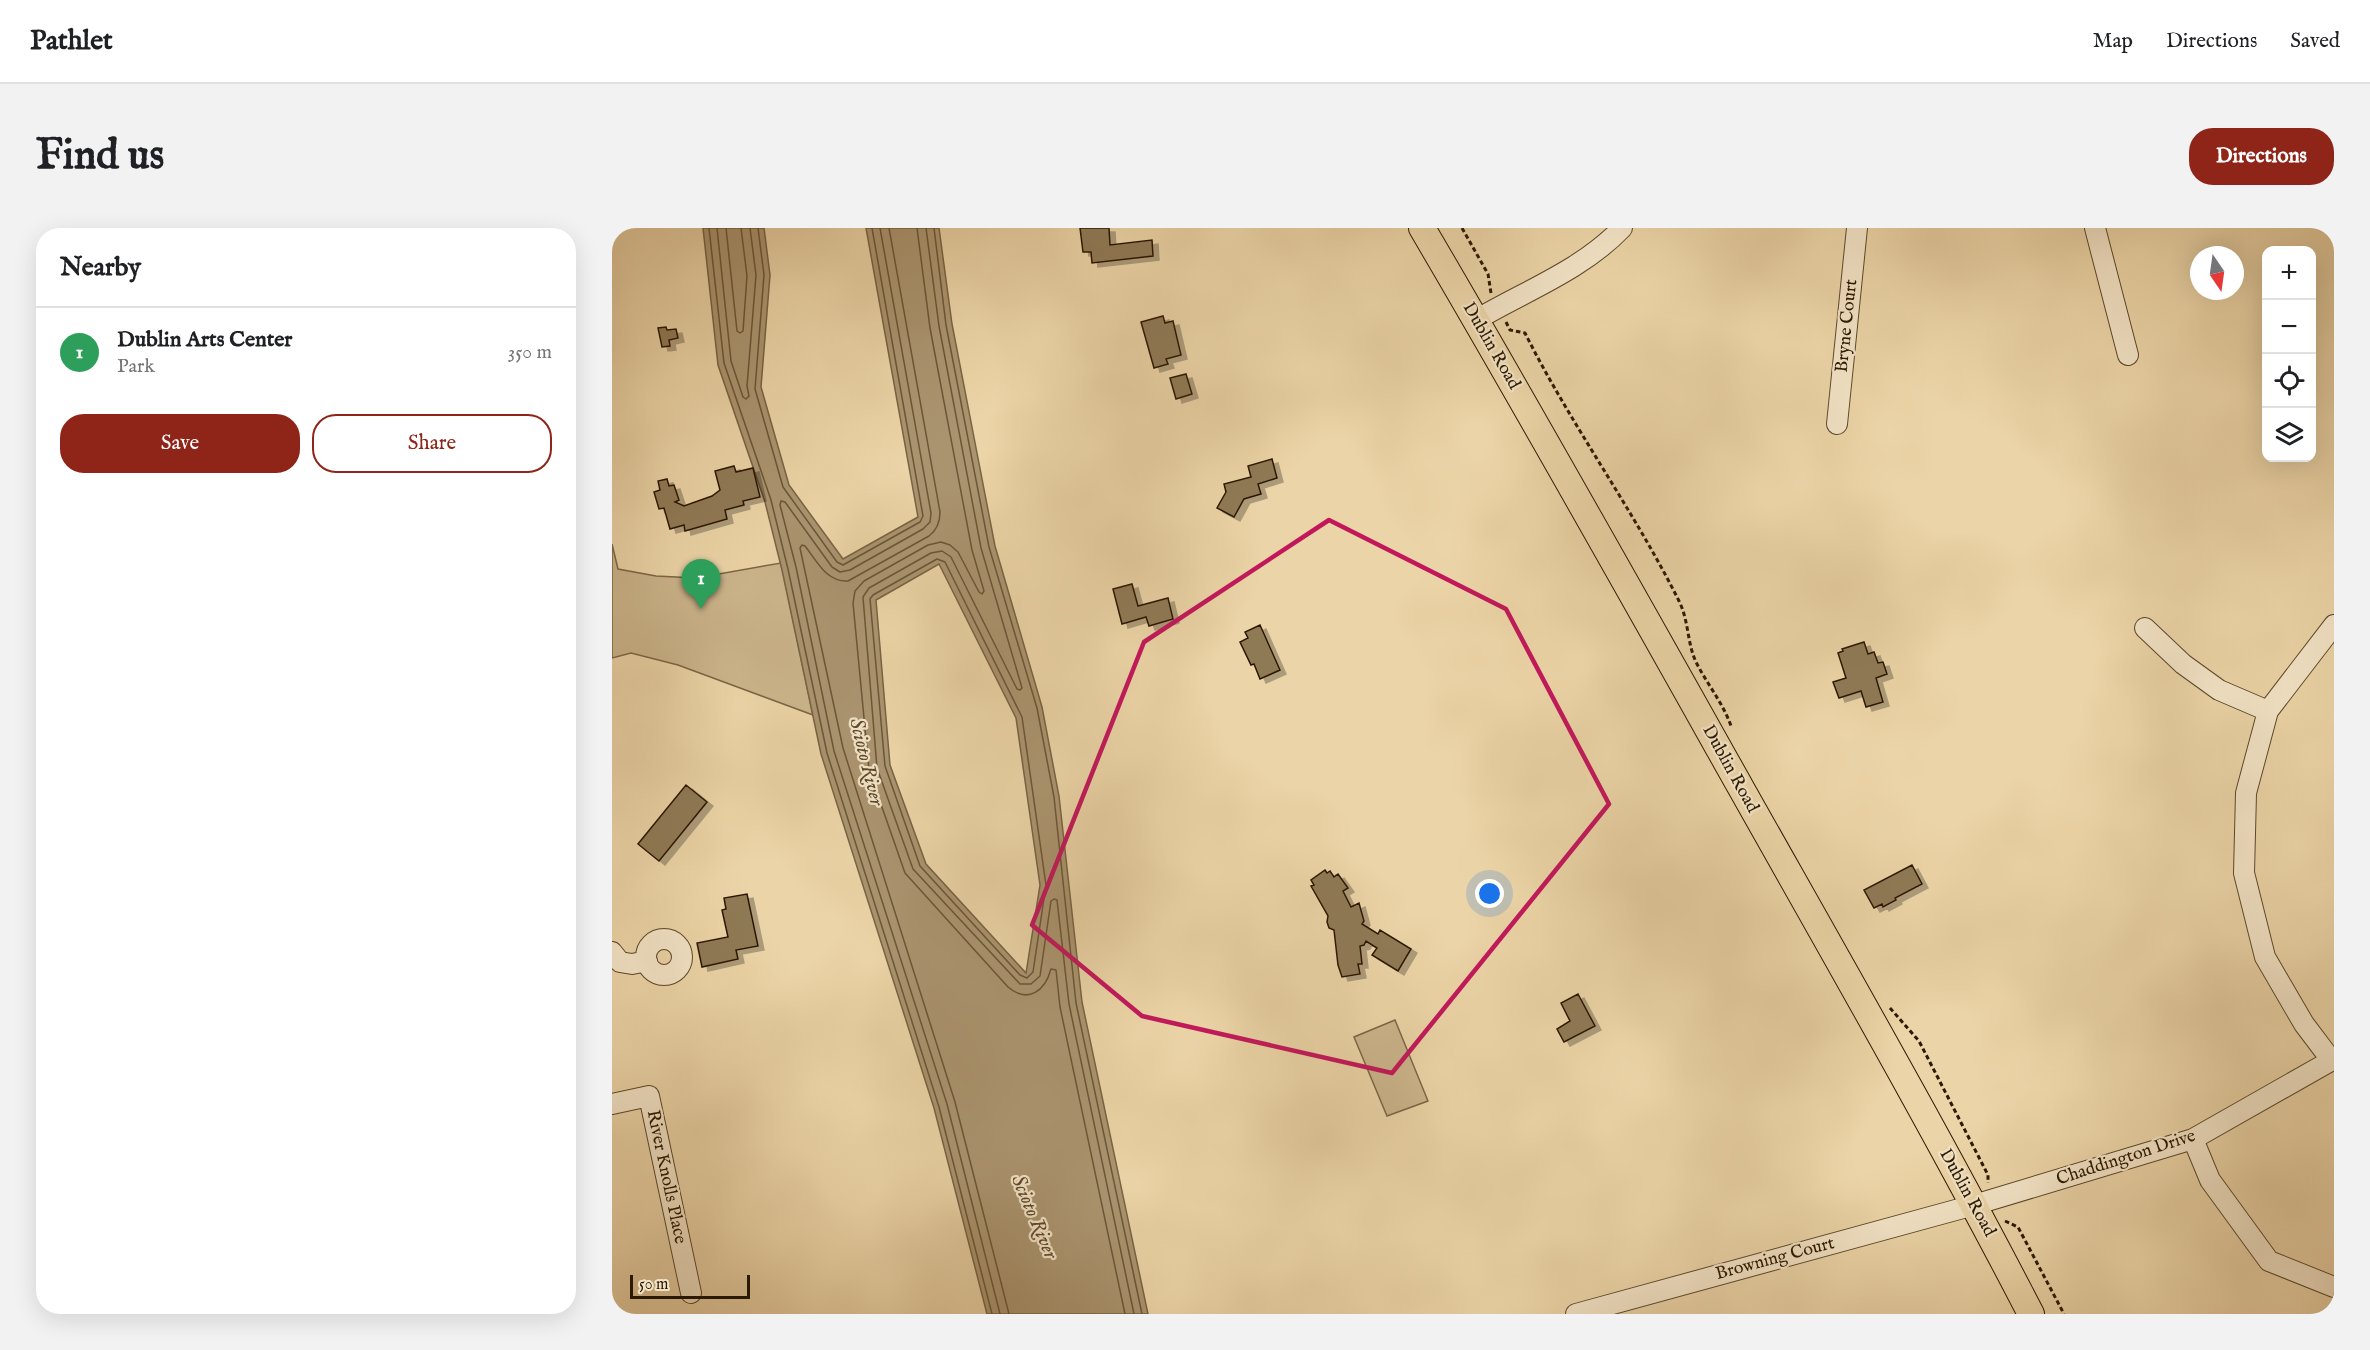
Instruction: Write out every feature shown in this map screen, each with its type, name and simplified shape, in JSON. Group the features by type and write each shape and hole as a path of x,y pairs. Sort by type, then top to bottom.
{"main road":[{"name":"Dublin Road","path":"1422,228 1983,1202 2031,1314"}],"street":[{"path":"1476,320 1596,252 1622,228"},
{"name":"Bryne Court","path":"1837,424 1857,228"},
{"path":"2095,228 2128,355"},
{"path":"2333,1060 2304,1024 2265,957 2244,873 2246,793 2268,711 2334,625"},
{"path":"2145,628 2183,664 2218,690 2268,711"},
{"path":"612,952 620,962 632,964 647,962"},
{"name":"Chaddington Drive","path":"1983,1202 2193,1139 2333,1060"},
{"name":"River Knolls Place","path":"612,1104 649,1096 690,1293"},
{"path":"2193,1139 2210,1180 2269,1260 2334,1287"},
{"name":"Browning Court","path":"1576,1314 1983,1202"}],"path":[{"path":"1462,228 1488,274 1489,289 1510,330 1525,333 1552,386 1679,600 1687,620 1691,650 1723,706 1734,734"},
{"path":"1882,1000 1919,1041 1988,1175 1983,1202 2003,1221 2018,1227 2064,1314"}],"highlighted area":[{"path":"1329,520 1506,609 1609,804 1392,1073 1142,1016 1032,925 1144,642"}],"shaded area":[{"path":"612,544 618,569 656,576 696,578 781,563 813,715 678,665 631,653 612,658"},
{"path":"1395,1020 1428,1101 1387,1116 1354,1037"}],"water":[{"name":"Scioto River","path":"703,228 764,228 770,275 761,387 789,485 843,559 918,517 866,228 939,228 952,324 995,546 1042,707 1059,796 1082,1002 1148,1314 987,1314 934,1108 821,754 782,570 765,502 718,365","holes":["939,564 1016,718 1040,885 1026,973 926,864 890,765 876,600"]}],"building":[{"path":"1080,228 1109,228 1110,245 1152,240 1153,256 1092,263 1091,252 1083,252"},
{"path":"1163,316 1165,323 1173,321 1181,355 1166,359 1168,364 1154,368 1141,322"},
{"path":"666,327 667,330 676,329 678,338 669,340 670,346 662,347 658,328"},
{"path":"1186,374 1192,394 1176,399 1170,378"},
{"path":"1272,459 1277,478 1258,484 1261,494 1244,499 1234,517 1217,508 1226,492 1224,484 1251,477 1248,466"},
{"path":"734,466 736,472 753,468 760,497 743,501 744,505 725,510 727,519 685,531 684,525 670,529 664,508 659,509 654,492 660,490 658,481 667,479 669,486 674,485 679,500 675,502 684,506 712,496 720,490 715,471"},
{"path":"1132,584 1138,606 1168,598 1173,619 1149,626 1146,617 1122,624 1113,589"},
{"path":"1260,625 1280,670 1260,679 1254,664 1251,665 1240,642 1248,638 1245,632"},
{"path":"1864,642 1868,654 1874,652 1878,663 1883,662 1887,674 1876,678 1883,702 1866,707 1861,691 1839,698 1833,682 1846,678 1838,653 1843,651 1842,649"},
{"path":"686,785 707,802 659,861 638,844"},
{"path":"1912,865 1922,884 1883,907 1882,904 1874,908 1864,890"},
{"path":"1325,870 1327,873 1330,871 1334,877 1338,874 1348,888 1343,891 1351,907 1359,903 1364,921 1362,924 1378,934 1380,930 1411,949 1398,971 1372,955 1377,948 1366,941 1360,946 1362,964 1358,964 1360,974 1342,977 1338,965 1334,930 1329,928 1328,916 1311,886 1314,885 1311,880"},
{"path":"747,894 758,946 736,950 738,959 702,967 697,943 728,937 722,910 726,909 724,898"},
{"path":"1578,994 1595,1026 1564,1042 1557,1029 1570,1021 1561,1003"}],"place":[{"name":"Dublin Arts Center","path":"701,609"}]}
